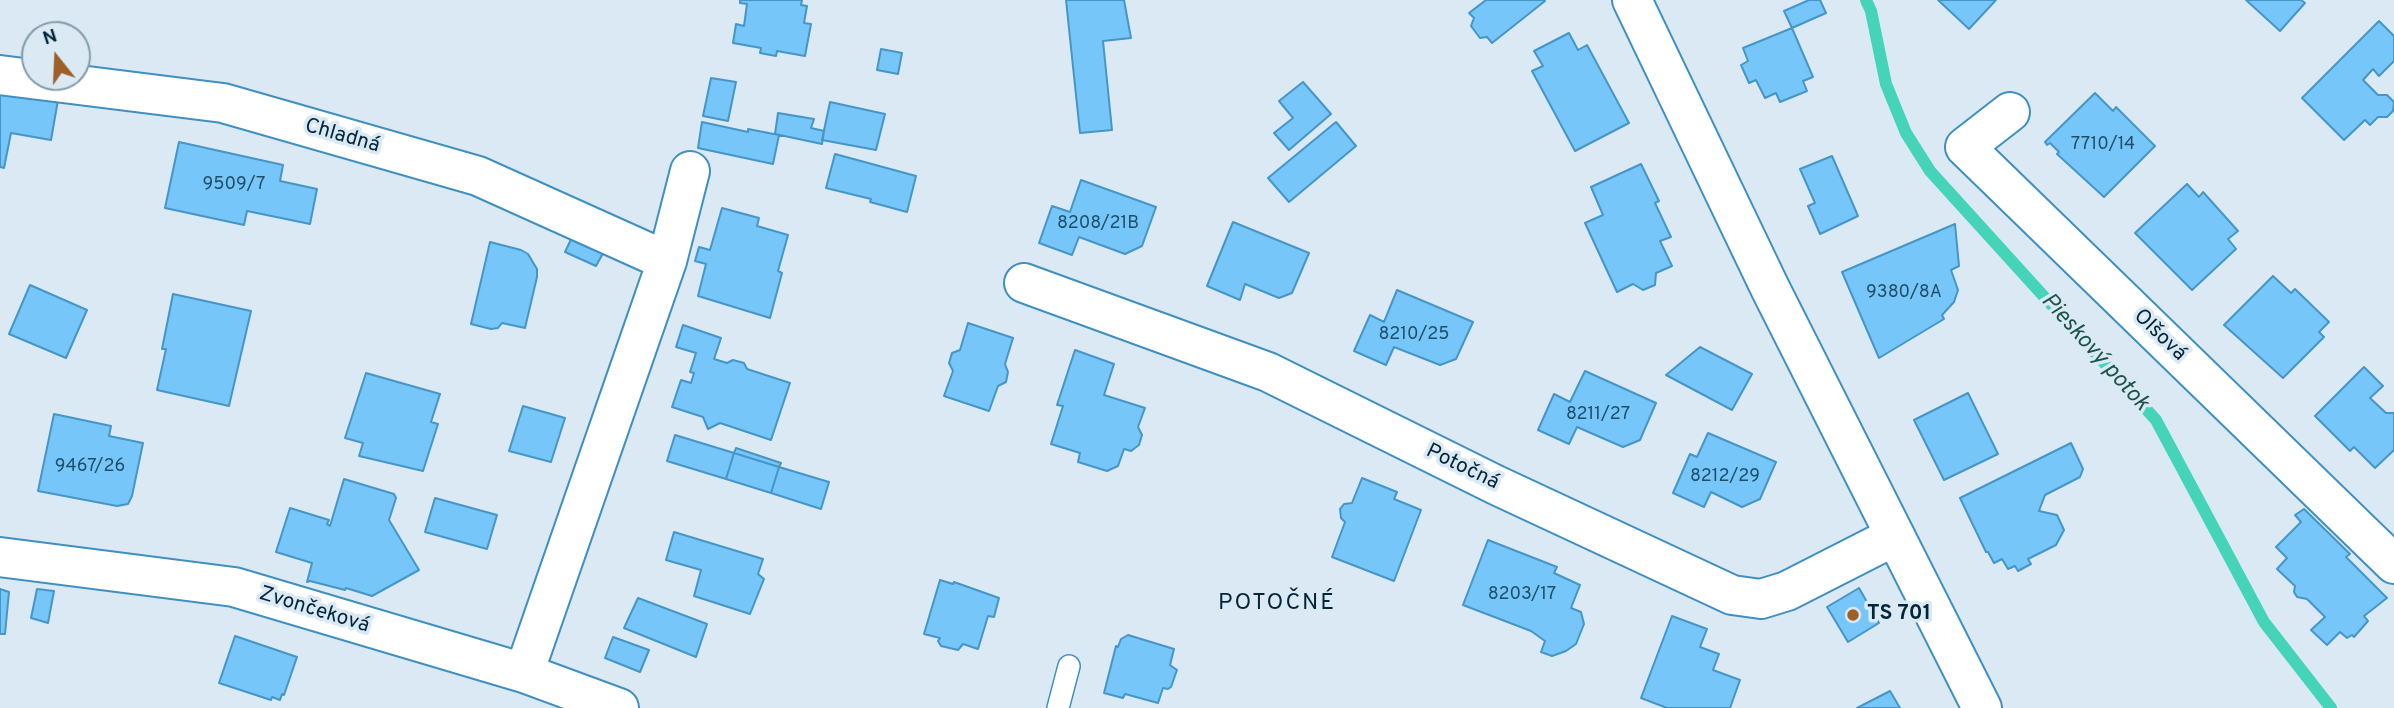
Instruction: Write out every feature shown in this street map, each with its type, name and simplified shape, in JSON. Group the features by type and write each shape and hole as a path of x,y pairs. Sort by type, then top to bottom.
{"street":[{"path":"1632,0 1764,276 1982,708"},
{"name":"Chladná","path":"0,75 223,103 478,176 667,261"},
{"name":"Olšová","path":"2010,112 1965,147 2394,565"},
{"path":"524,673 667,261 690,171"},
{"name":"Potočná","path":"1024,283 1268,372 1496,485 1732,595 1761,599 1787,591 1895,537"},
{"name":"Zvončeková","path":"0,558 234,587 524,673 619,708"}],"lane":[{"path":"1058,708 1069,666"}],"building":[{"path":"740,0 802,0 801,5 807,6 804,23 811,24 805,56 777,51 776,56 760,53 761,48 733,43 736,24 744,26 747,4 740,3"},
{"path":"1066,0 1124,0 1131,38 1103,41 1112,130 1080,133"},
{"path":"1486,0 1545,1 1492,43 1487,37 1480,38 1471,26 1474,18 1469,13"},
{"path":"1809,0 1820,0 1826,13 1792,28 1784,11"},
{"path":"1938,0 1996,0 1969,29"},
{"path":"2246,0 2301,0 2305,3 2280,31"},
{"path":"2379,21 2394,36 2394,61 2379,76 2373,69 2363,80 2378,95 2387,95 2394,102 2393,111 2387,117 2378,117 2370,125 2365,120 2344,140 2302,98"},
{"path":"1792,28 1813,77 1803,81 1807,91 1780,102 1776,93 1765,98 1756,80 1749,83 1741,65 1748,61 1743,48"},
{"path":"1569,33 1578,50 1587,45 1629,123 1575,151 1532,71 1543,66 1534,51"},
{"path":"881,49 902,53 898,74 877,70"},
{"path":"711,78 736,82 728,121 703,116"},
{"path":"1303,82 1331,114 1289,150 1274,133 1293,118 1279,101"},
{"path":"0,89 58,100 51,140 11,133 4,168 0,167"},
{"path":"2095,93 2113,111 2116,107 2155,146 2104,197 2057,154 2059,152 2050,143 2047,145 2045,142"},
{"path":"830,102 885,114 876,150 822,140"},
{"path":"778,113 814,119 811,128 824,131 822,144 775,134"},
{"path":"702,122 748,132 748,129 779,135 773,164 698,148"},
{"path":"1336,122 1356,146 1289,202 1268,178"},
{"path":"179,142 283,165 280,181 317,189 310,224 247,211 244,225 165,208"},
{"path":"835,154 916,176 907,212 870,202 871,199 826,188"},
{"path":"1832,156 1858,216 1820,234 1808,206 1815,203 1800,169"},
{"path":"1641,164 1659,201 1655,203 1671,237 1660,241 1672,266 1656,273 1655,285 1643,290 1633,284 1617,292 1585,223 1603,215 1591,187"},
{"path":"1081,180 1156,207 1142,246 1125,254 1079,237 1072,255 1039,243 1052,206 1070,212"},
{"path":"2187,184 2199,197 2203,192 2238,231 2228,239 2236,249 2192,290 2135,233"},
{"path":"722,208 759,218 757,226 788,235 778,271 782,273 770,318 698,296 706,264 695,261 699,247 710,250"},
{"path":"1233,222 1309,253 1292,293 1279,298 1245,284 1240,300 1207,286"},
{"path":"1955,224 1959,266 1951,270 1958,290 1954,302 1942,315 1944,319 1879,358 1842,272"},
{"path":"575,231 607,246 596,266 565,252"},
{"path":"490,242 528,254 537,269 525,328 502,323 498,328 491,329 471,324"},
{"path":"2273,276 2291,293 2295,289 2329,322 2319,332 2324,337 2283,378 2224,325"},
{"path":"30,285 87,310 66,358 9,334"},
{"path":"1397,290 1473,322 1456,359 1440,365 1394,347 1386,365 1354,351 1370,315 1384,322"},
{"path":"173,294 251,311 229,406 157,390 166,349 162,349"},
{"path":"968,323 1013,338 1005,364 1008,372 1006,382 998,386 989,411 944,396 953,371 949,363 952,353 960,350"},
{"path":"683,325 721,338 714,359 727,363 733,360 744,363 747,369 790,383 771,440 720,423 708,429 703,417 672,407 681,380 691,383 694,373 690,372 696,353 676,347"},
{"path":"1700,347 1752,374 1732,410 1666,375"},
{"path":"1075,350 1114,364 1104,395 1145,408 1138,427 1142,435 1139,445 1131,451 1124,449 1118,466 1107,471 1078,462 1080,453 1051,444 1063,406 1057,405"},
{"path":"2364,367 2383,386 2370,398 2386,413 2394,413 2394,450 2375,468 2354,447 2350,451 2315,416"},
{"path":"1585,371 1656,403 1640,440 1623,447 1577,427 1569,444 1538,430 1554,394 1570,402"},
{"path":"366,373 440,394 431,422 438,424 423,471 359,456 363,443 345,438"},
{"path":"1968,393 1998,454 1944,480 1914,420"},
{"path":"523,406 565,418 551,462 509,451"},
{"path":"54,414 111,426 109,436 143,443 128,504 117,506 38,491"},
{"path":"1708,433 1776,462 1760,499 1742,507 1711,492 1704,507 1673,493 1690,454 1697,457"},
{"path":"675,435 734,453 726,479 667,461"},
{"path":"2071,443 2083,469 2080,477 2045,495 2039,511 2057,515 2064,530 2056,545 2028,559 2031,564 2018,571 2015,566 2008,569 2002,559 1994,563 1960,498"},
{"path":"736,448 781,463 779,467 734,453"},
{"path":"734,453 779,467 771,493 726,479"},
{"path":"779,467 829,482 821,509 771,493"},
{"path":"1362,478 1397,492 1394,499 1421,510 1394,581 1332,557 1345,522 1341,518 1340,509 1344,504 1352,503"},
{"path":"344,479 394,494 396,498 389,520 419,570 372,596 346,588 345,590 307,582 312,563 276,552 290,508 329,520 327,524 330,526"},
{"path":"435,498 497,515 487,549 425,532"},
{"path":"2304,509 2350,554 2346,557 2387,598 2364,616 2368,621 2354,637 2352,635 2347,638 2340,632 2327,645 2311,630 2325,617 2307,599 2297,597 2295,586 2277,569 2287,558 2276,547 2301,522 2295,515"},
{"path":"674,532 763,559 758,574 764,579 750,614 694,596 701,570 666,560"},
{"path":"1488,540 1557,567 1554,573 1580,585 1571,608 1581,612 1584,624 1576,644 1552,656 1541,652 1545,641 1531,631 1463,605"},
{"path":"940,580 953,584 954,582 999,598 994,617 988,616 978,649 963,644 958,650 941,646 938,641 940,638 924,634"},
{"name":"TS 701","path":"1859,588 1879,623 1848,642 1827,607"},
{"path":"0,589 9,592 5,634 0,634"},
{"path":"37,589 54,591 48,623 31,618"},
{"path":"638,598 707,624 696,657 624,628"},
{"path":"1672,616 1707,629 1700,647 1719,654 1713,670 1740,680 1730,708 1667,708 1641,698"},
{"path":"1128,635 1174,649 1170,665 1177,670 1171,687 1163,688 1158,703 1125,694 1123,698 1104,693 1116,646"},
{"path":"235,636 297,657 280,700 272,697 271,700 219,683"},
{"path":"613,637 649,650 640,672 605,658"},
{"path":"1890,691 1900,708 1857,708"}],"waterway":[{"name":"Pieskový potok","path":"1866,0 1871,11 1886,84 1906,133 1930,171 2156,420 2264,622 2331,708"}],"place":[{"name":"TS 701","path":"1853,615"}],"district":[{"name":"POTOČNÉ","path":"1277,604"}]}
